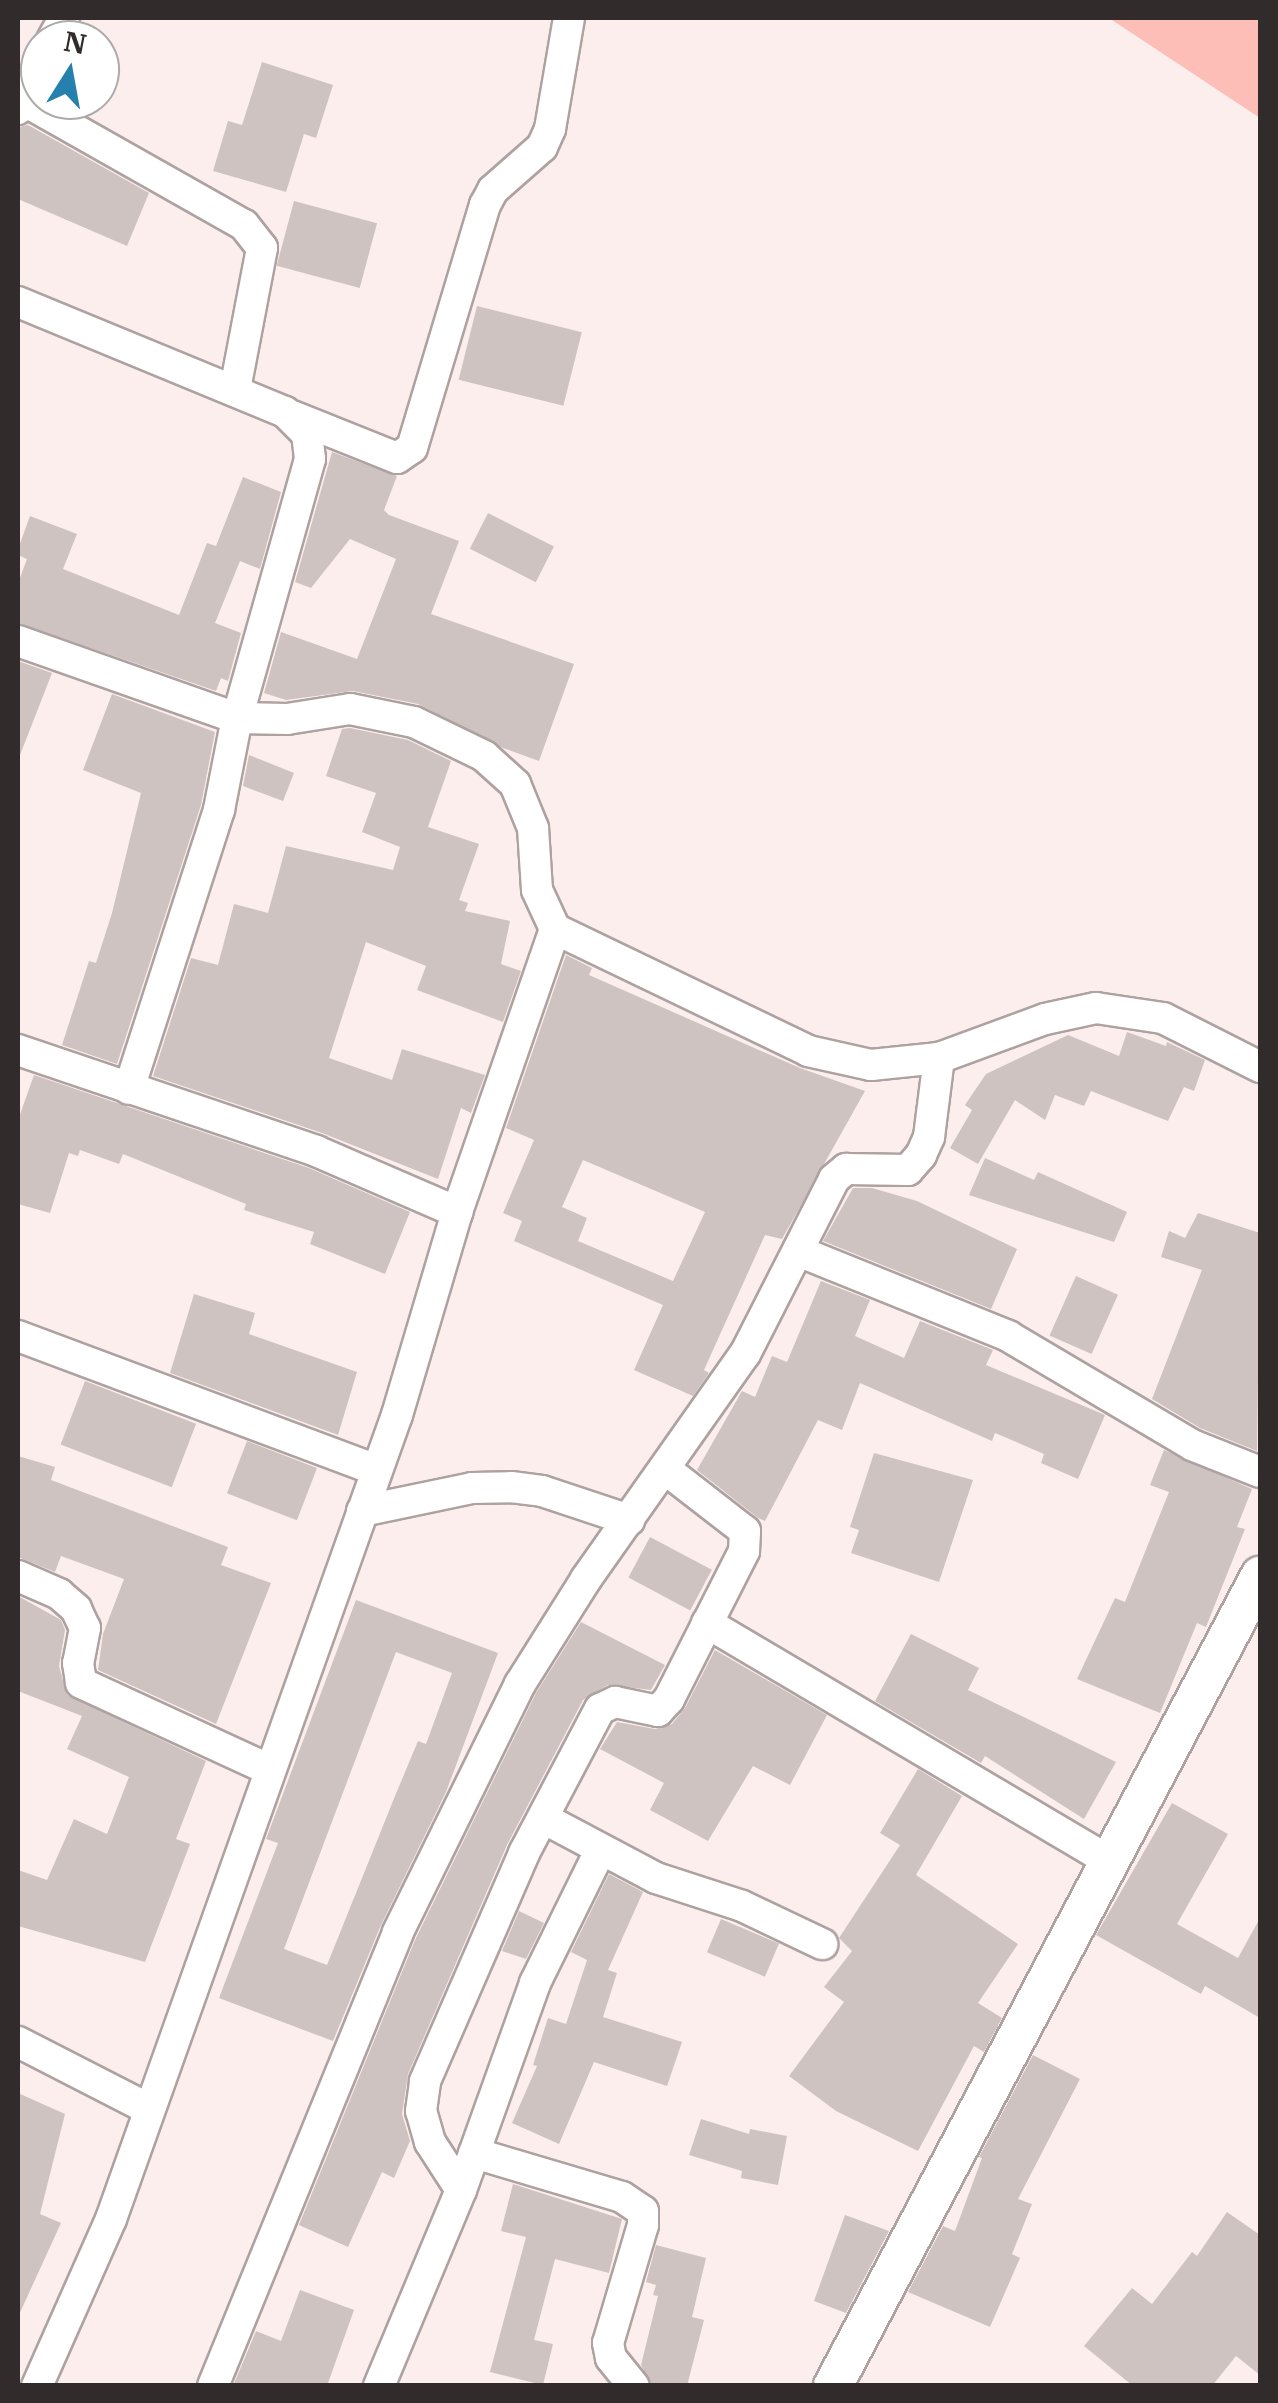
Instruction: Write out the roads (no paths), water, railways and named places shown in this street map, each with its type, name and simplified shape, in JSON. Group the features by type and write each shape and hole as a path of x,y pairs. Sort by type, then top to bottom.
{"street":[{"path":"18,302 397,458 412,448 485,204 493,190 542,147 550,129 569,18"},
{"path":"50,120 244,225 262,248 235,390"},
{"path":"129,1090 200,878 237,718 310,459 307,434 285,412"},
{"path":"18,641 237,718 287,719 350,709 414,722 484,756 515,784 534,828 538,890 556,929 808,1051 871,1064 938,1058 1044,1019 1096,1008 1163,1018 1260,1067"},
{"path":"37,2386 111,2219 377,1470 457,1212 556,929"},
{"path":"18,1050 316,1151 457,1212"},
{"path":"212,2386 398,1932 520,1684 745,1354 834,1179 846,1168 908,1170 921,1155 929,1136 938,1058"},
{"path":"798,1251 1008,1336 1192,1445 1260,1472"},
{"path":"18,1336 377,1470"},
{"path":"461,2190 430,2142 420,2111 425,2081 543,1818 600,1708 615,1702 658,1712 744,1550 745,1530 665,1469"},
{"path":"362,1511 472,1488 511,1487 581,1502 629,1520"},
{"path":"18,1576 59,1594 76,1609 85,1628 78,1663 81,1683 268,1769"},
{"path":"833,2386 1260,1576"},
{"path":"707,1623 1110,1861"},
{"path":"543,1818 600,1851 685,1890 759,1913 822,1944"},
{"path":"380,2386 461,2190 534,1983 600,1851"},
{"path":"18,2042 149,2109"},
{"path":"474,2153 622,2197 644,2212 608,2343 611,2358 634,2386"}]}
